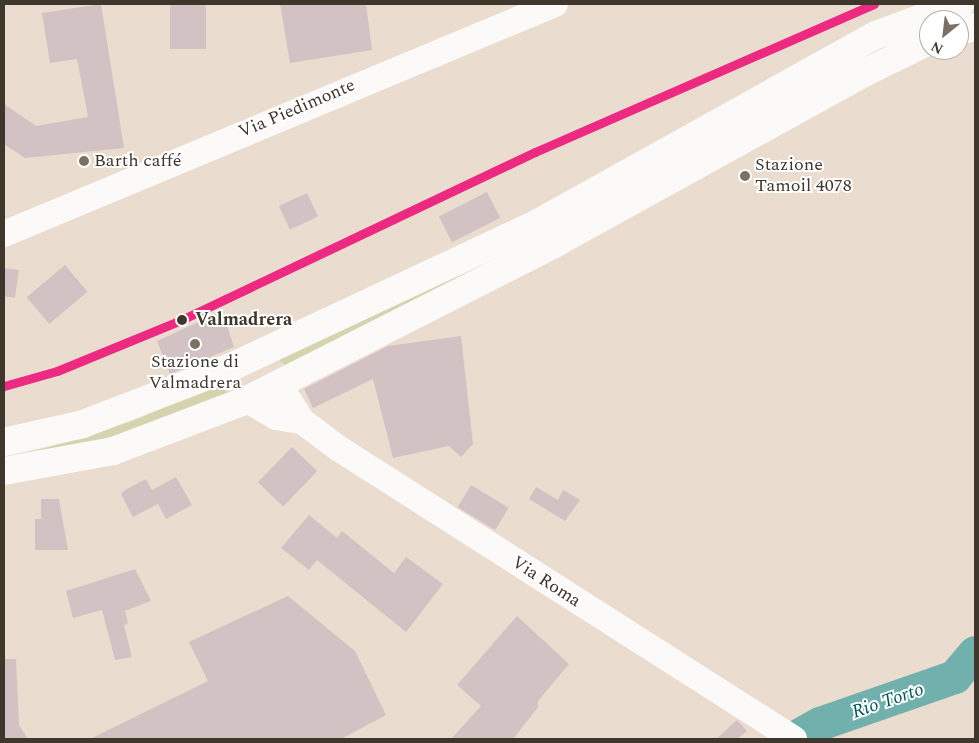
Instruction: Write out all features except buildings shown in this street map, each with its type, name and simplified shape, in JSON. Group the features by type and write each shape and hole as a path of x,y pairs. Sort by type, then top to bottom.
{"main road":[{"path":"4,442 83,424 231,367 538,223 876,35 960,4"},
{"path":"4,470 113,451 247,400 554,244 864,73 919,46"},
{"path":"262,351 278,383"}],"street":[{"name":"Via Piedimonte","path":"4,234 555,4"},
{"name":"Via Piedimonte","path":"4,215 41,218"},
{"name":"Via Roma","path":"278,383 302,421 346,454 794,739"},
{"name":"Via Roma","path":"247,400 276,417 302,421"}],"shaded area":[{"path":"918,32 531,247 285,365 280,361 281,356 290,351 505,254 873,52"},
{"path":"221,383 227,393 115,436 73,447 29,453 133,421"}],"waterway":[{"name":"Rio Torto","path":"793,739 820,724 955,677 975,653"}],"transit line":[{"path":"4,386 57,371 179,321 535,152 874,4"}],"place":[{"name":"Barth caffé","path":"84,161"},
{"name":"Stazione Tamoil 4078","path":"745,176"},
{"name":"Valmadrera","path":"182,320"},
{"name":"Stazione di Valmadrera","path":"195,344"}]}
